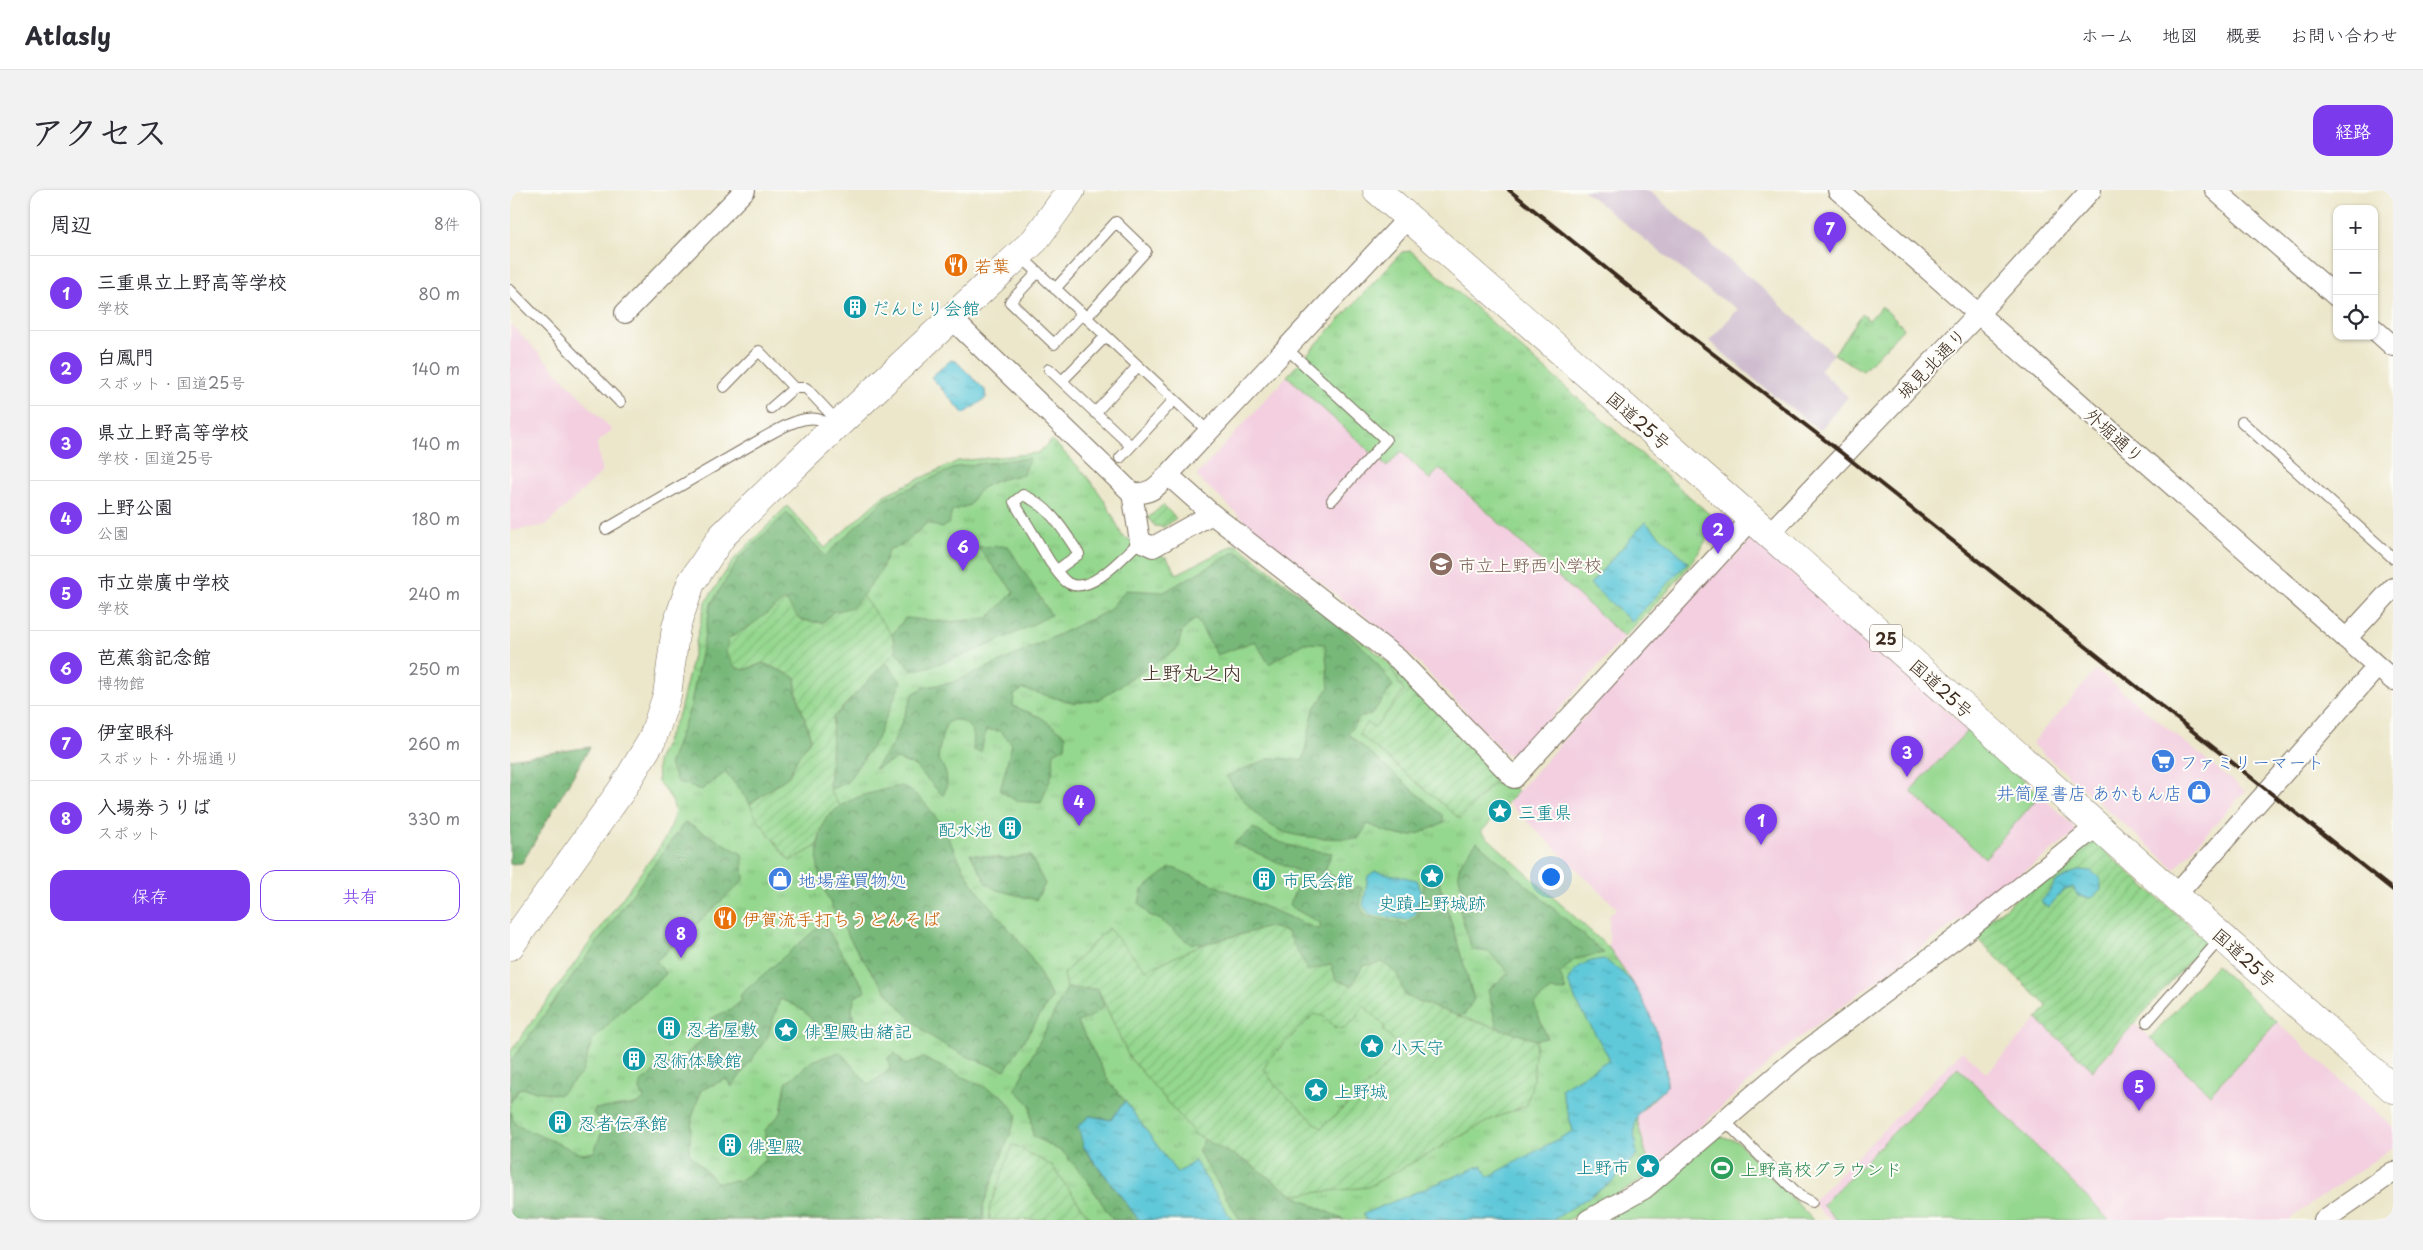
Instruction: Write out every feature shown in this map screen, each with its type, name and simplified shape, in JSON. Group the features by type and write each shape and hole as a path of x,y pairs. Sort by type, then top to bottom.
{"main road":[{"path":"510,946 621,791 652,740 668,696 676,627 691,583 722,536 836,426 1035,240 1071,190"},
{"name":"国道25号","path":"1377,190 1760,526 2393,1090"}],"street":[{"path":"624,313 745,190"},
{"name":"外堀通り","path":"1838,190 2393,680"},
{"name":"城見北通り","path":"1212,514 1398,659 1514,778 1760,526 1978,314 2091,190"},
{"path":"2215,190 2335,295"},
{"path":"1132,493 1142,494 1153,491 1409,218"},
{"path":"952,319 1132,493 1140,541 1153,547 1212,514 1168,474"},
{"path":"2378,333 2393,346"},
{"path":"2346,639 2393,588"},
{"path":"2176,895 2377,667"},
{"path":"1588,1220 1644,1189 1798,1057 1962,934 2097,826"},
{"path":"2324,1220 2393,1172"}],"lane":[{"path":"1038,272 1010,302 1054,344 1084,316 1146,251 1116,222 1055,289"},
{"path":"1029,264 1209,432"},
{"path":"510,290 620,402"},
{"path":"1062,381 1106,336"},
{"path":"1286,348 1386,440 1332,500"},
{"path":"724,388 759,351 794,388"},
{"path":"1096,413 1138,366"},
{"path":"1049,369 1131,446"},
{"path":"772,408 794,388 806,388 836,426"},
{"path":"1120,458 1174,400"},
{"path":"606,529 762,438 789,425 811,418 823,420 836,426"},
{"path":"2242,422 2393,558"},
{"path":"1056,570 1079,554 1059,523 1035,499 1024,494 1014,502 1056,570 1068,583 1078,586 1091,583 1119,562 1140,541"},
{"path":"2147,1022 2222,936"},
{"path":"1724,1120 1800,1196 1812,1202"}],"shaded area":[{"path":"1583,190 1648,190 1763,289 1834,354 1820,370 1848,397 1820,430 1767,390 1709,341 1738,309 1709,291"},
{"path":"510,323 612,430 597,443 602,472 546,525 510,531"},
{"path":"1287,376 1386,466 1401,451 1430,480 1438,468 1624,637 1519,754 1506,754 1420,664 1389,635 1266,540 1196,476"},
{"path":"1753,538 1968,730 1911,791 1985,858 2040,795 2073,825 2076,833 1788,1046 1651,1172 1636,1115 1667,1086 1655,1030 1633,983 1609,948 1609,916 1617,908 1508,803 1717,567 1721,571"},
{"path":"2096,670 2245,791 2175,869 2032,744"},
{"path":"2037,1019 2093,1070 2135,1024 2210,1094 2277,1022 2393,1127 2393,1147 2288,1220 1830,1220 1812,1202 1962,1051 1987,1073"}],"green space":[{"path":"1411,251 1715,519 1709,535 1689,566 1624,637 1439,468 1430,480 1401,451 1387,467 1287,376 1402,252"},
{"path":"1882,306 1904,328 1863,371 1834,354 1862,314 1869,320"},
{"path":"1052,440 1093,484 1108,507 1122,536 1167,558 1177,574 1236,544 1381,656 1518,791 1481,832 1609,948 1633,983 1655,1030 1666,1070 1667,1086 1636,1116 1651,1172 1639,1182 1568,1220 510,1220 510,1052 661,845 671,827 674,806 666,791 658,782 657,761 680,711 705,603 735,558 787,506 825,548 884,495 958,461 1038,453"},
{"path":"1030,458 1023,475 999,480 985,486 974,497 970,505 952,511 949,523 942,528 927,523 902,546 889,549 881,571 853,608 833,612 823,623 800,620 750,626 728,639 744,670 763,663 795,677 797,694 811,739 797,759 789,776 750,804 726,772 701,790 677,781 669,765 690,708 711,604 740,557 787,513 825,556 885,499 959,466"},
{"path":"1163,505 1176,518 1164,527 1155,526 1148,518"},
{"path":"1008,546 1051,615 983,648 948,661 912,671 896,651 892,635 905,618 948,622 988,618 1014,592 977,547"},
{"path":"1236,551 1324,612 1372,656 1393,686 1371,715 1360,717 1348,734 1442,815 1444,822 1422,832 1407,836 1391,833 1368,824 1358,839 1317,838 1295,835 1277,829 1262,819 1242,799 1226,776 1271,758 1303,760 1314,709 1329,688 1325,644 1304,643 1269,664 1255,641 1217,655 1196,618 1182,632 1177,649 1098,700 1074,703 1023,689 1014,695 1013,706 1040,717 1066,735 1065,747 1054,753 1052,774 1041,803 1017,801 1000,791 1012,744 1000,731 986,730 981,752 973,750 973,733 967,724 959,720 948,723 942,738 938,758 947,776 943,796 915,766 897,759 874,769 893,744 913,694 924,687 951,683 1005,660 1108,611 1126,590 1164,592"},
{"path":"862,596 892,635 896,651 833,718 829,790 840,806 825,819 817,846 790,861 757,819 750,804 789,776 797,759 811,739 797,694 795,677 763,663 743,670 734,666 726,652 728,639 750,626 785,600 800,620 823,623 833,612 853,607"},
{"path":"886,662 901,682 877,739 847,782 829,790 833,718"},
{"path":"1392,665 1500,776 1460,819 1359,734 1367,723 1375,727 1404,691 1390,666"},
{"path":"1968,730 2040,795 1985,858 1910,791"},
{"path":"590,747 522,863 510,864 510,759"},
{"path":"902,786 914,794 934,815 971,881 1027,952 1052,997 1005,1070 956,1051 938,1041 914,1022 897,1005 850,940 827,896 820,877 818,848 822,826 826,818 833,811 851,800"},
{"path":"685,822 742,854 744,880 656,961 666,974 621,1011 592,1041 582,1073 559,1095 520,1088 510,1103 510,1062"},
{"path":"1254,828 1282,843 1332,853 1324,872 1335,877 1334,883 1353,891 1357,886 1362,888 1360,907 1367,916 1405,924 1417,917 1424,886 1421,879 1432,882 1436,871 1474,999 1465,1014 1458,1016 1404,996 1397,974 1363,966 1351,986 1308,971 1287,932 1270,927 1204,944 1189,943 1161,920 1149,915 1139,903 1142,890 1170,868 1317,929 1321,928 1320,923 1289,906 1303,873 1234,843"},
{"path":"2091,839 2207,941 2093,1070 2037,1019 2047,1006 1972,934"},
{"path":"1477,842 1604,953 1575,959 1560,973 1566,991 1550,990 1534,1004 1547,1038 1536,1040 1497,1028 1488,990 1509,973 1489,952 1472,950 1459,908 1467,898 1460,880 1459,868"},
{"path":"970,854 1007,859 1030,855 1045,884 1036,900 997,890 987,884"},
{"path":"823,923 866,991 855,997 852,1009 854,1023 824,1039 807,1014 796,1006 780,999 767,1038 732,1087 726,1079 701,1090 692,1118 689,1153 716,1182 740,1181 765,1160 765,1130 781,1113 786,1083 812,1061 840,1052 869,1085 890,1069 888,1058 895,1053 905,1065 923,1058 1003,1096 1017,1115 983,1206 984,1220 510,1220 510,1112 516,1125 582,1154 594,1152 605,1123 593,1114 595,1109 638,1104 644,1099 640,1083 659,1068 680,1060 713,1030 711,1019 736,1006 740,1002 741,994"},
{"path":"1270,927 1287,932 1308,971 1331,964 1336,980 1351,986 1363,966 1382,962 1397,974 1405,996 1458,1016 1536,1040 1533,1080 1527,1105 1490,1120 1368,1187 1293,1195 1249,1163 1196,1135 1129,1057 1098,989 1067,988 1064,973 1108,928 1146,970 1204,944","holes":["1363,1005 1384,1025 1384,1031 1398,1045 1399,1052 1361,1092 1321,1128 1275,1085 1264,1069 1269,1059 1314,1014 1325,1017 1336,1028 1344,1028 1356,1018"]},
{"path":"2216,965 2277,1022 2210,1094 2150,1038"},
{"path":"1067,988 1098,989 1104,1006 1092,1016 1078,1022 1109,1082 1125,1101 1111,1120 1090,1116 1084,1149 1139,1220 1113,1220 1086,1179 1064,1153 1033,1136 1030,1105 1015,1089"},
{"path":"1958,1067 2109,1220 1837,1220 1822,1205"},
{"name":"上野高校グラウンド","path":"1720,1136 1737,1141 1813,1220 1607,1220"},
{"path":"1205,1138 1249,1163 1293,1195 1344,1220 1240,1220 1198,1151"},
{"path":"1013,1144 1052,1166 1091,1220 990,1220 989,1209"}],"water":[{"path":"951,360 956,361 985,390 986,398 964,414 931,377"},
{"path":"1645,522 1688,562 1632,622 1590,584"},
{"path":"2080,870 2091,871 2100,878 2101,890 2092,898 2078,896 2073,887 2065,889 2048,908 2041,902 2058,880"},
{"path":"1375,871 1417,880 1421,891 1415,915 1407,920 1370,914 1363,906 1368,876"},
{"path":"1604,959 1630,981 1646,1007 1661,1047 1667,1086 1642,1108 1638,1114 1635,1129 1637,1154 1612,1182 1553,1220 1366,1220 1363,1214 1482,1165 1488,1177 1573,1131 1561,1089 1610,1059 1576,1001 1568,981 1574,971 1582,965"},
{"path":"1125,1101 1177,1173 1195,1161 1232,1220 1139,1220 1084,1148 1078,1126 1090,1116 1111,1120"}],"railway":[{"path":"1509,190 1690,336 1843,454 2393,890"}],"place":[{"name":"伊室眼科","path":"1830,253"},
{"name":"若葉","path":"956,265"},
{"name":"だんじり会館","path":"855,307"},
{"name":"白鳳門","path":"1718,554"},
{"name":"市立上野西小学校","path":"1441,564"},
{"name":"芭蕉翁記念館","path":"963,571"},
{"name":"ファミリーマート","path":"2163,761"},
{"name":"県立上野高等学校","path":"1907,777"},
{"name":"井筒屋書店 あかもん店","path":"2199,792"},
{"name":"三重県","path":"1500,811"},
{"name":"上野公園","path":"1079,826"},
{"name":"配水池","path":"1010,828"},
{"name":"三重県立上野高等学校","path":"1761,845"},
{"name":"史蹟上野城跡","path":"1432,876"},
{"name":"地場産買物処","path":"780,879"},
{"name":"市民会館","path":"1264,879"},
{"name":"伊賀流手打ちうどんそば","path":"725,918"},
{"name":"入場券うりば","path":"681,958"},
{"name":"忍者屋敷","path":"669,1028"},
{"name":"俳聖殿由緒記","path":"786,1030"},
{"name":"小天守","path":"1372,1046"},
{"name":"忍術体験館","path":"634,1059"},
{"name":"上野城","path":"1316,1090"},
{"name":"市立崇廣中学校","path":"2139,1111"},
{"name":"忍者伝承館","path":"560,1122"},
{"name":"俳聖殿","path":"730,1145"},
{"name":"上野市","path":"1648,1166"},
{"name":"上野高校グラウンド","path":"1722,1168"}],"district":[{"name":"上野丸之内","path":"1192,672"}]}
